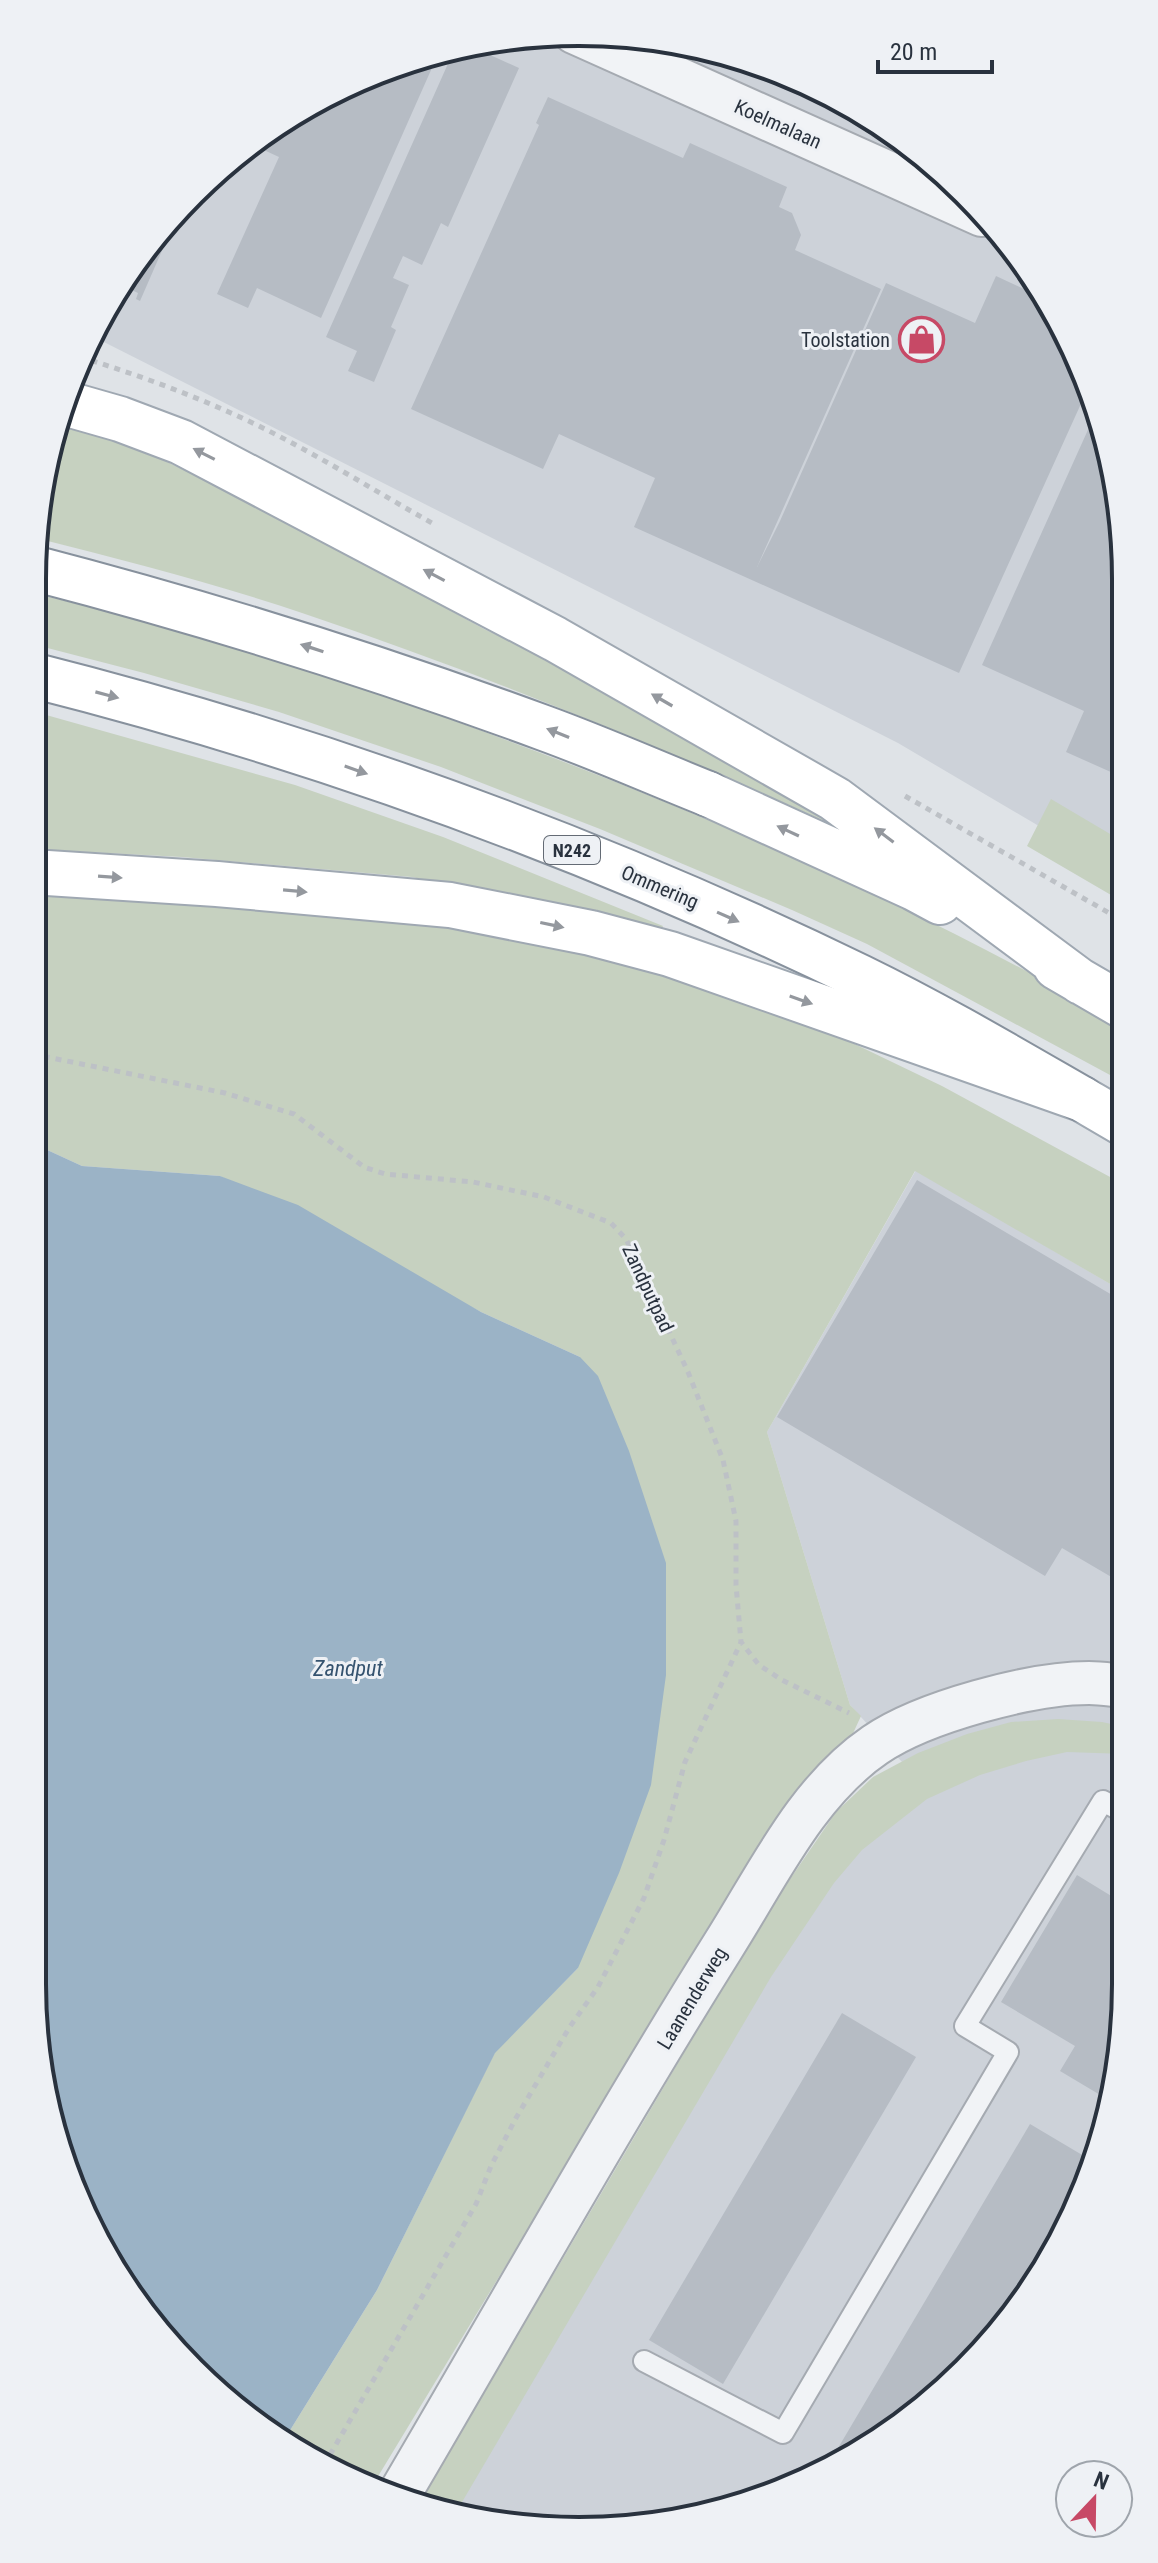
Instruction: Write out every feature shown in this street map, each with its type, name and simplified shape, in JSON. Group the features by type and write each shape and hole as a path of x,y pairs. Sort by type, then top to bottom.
{"main road":[{"path":"75,406 181,442 569,647 835,799 1081,982"},
{"path":"46,572 286,639 548,729 708,794 914,888 1112,1000"},
{"name":"Ommering","path":"46,679 281,745 411,789 643,879 862,978 1112,1117"},
{"name":"N242","path":"46,873 217,884 450,905 591,933 670,954 1082,1099"}],"street":[{"name":"Koelmalaan","path":"607,47 958,204"},
{"name":"Laanenderweg","path":"403,2487 692,1995 803,1820 852,1763 901,1730 936,1716 1018,1693 1087,1683 1112,1685"}],"lane":[{"path":"644,2361 783,2433 1008,2052 965,2026 1103,1801 1112,1806"}],"path":[{"name":"Zandputpad","path":"46,1057 225,1093 294,1114 364,1167 385,1174 473,1182 544,1197 611,1223 626,1239 688,1372 723,1460 736,1521 736,1585 741,1642"},
{"path":"330,2455 476,2204 491,2166 516,2118 569,2028 598,1987 624,1939 644,1898 664,1840 685,1762 741,1642 759,1665 782,1680 849,1713 876,1744"}],"shaded area":[{"path":"544,47 614,47 649,51 683,56 750,74 846,117 930,178 980,228 1041,313 1084,408 1102,475 1111,544 1112,869 898,743 102,341 117,312 178,228 202,202 255,156 343,101 441,64"},
{"path":"916,1170 1112,1285 1111,2019 1102,2088 1084,2155 1041,2250 980,2335 930,2385 846,2446 750,2489 683,2507 649,2512 614,2516 544,2516 475,2507 439,2498 825,1861 913,1774 850,1705 767,1432"}],"green space":[{"path":"69,425 140,449 275,514 484,629 635,702 830,808 824,821 696,764 437,661 305,614 47,541 56,475"},
{"path":"46,596 224,644 414,706 613,781 836,876 981,947 1112,1019 1112,1076 867,944 600,829 441,767 279,712 46,648"},
{"path":"46,715 295,785 443,837 663,926 658,939 544,906 412,877 182,857 46,850"},
{"path":"1051,799 1112,835 1112,896 1027,846"},
{"path":"46,893 414,917 616,954 813,1024 942,1086 1112,1178 1112,1285 915,1171 767,1432 850,1705 861,1716 849,1742 816,1770 782,1810 378,2477 312,2446 289,2431 377,2290 495,2052 578,1968 580,1357 481,1312 220,1176 82,1166 46,1149"},
{"path":"1058,1719 1112,1724 1112,1754 1067,1752 980,1775 927,1799 862,1850 834,1883 771,1977 461,2504 420,2493 555,2272 762,1920 836,1812 873,1777 918,1753 967,1734 1011,1722"}],"water":[{"name":"Zandput","path":"46,1149 82,1166 220,1176 298,1205 481,1312 580,1357 598,1376 629,1451 666,1563 666,1675 651,1785 619,1873 578,1968 495,2053 377,2290 289,2431 255,2407 202,2361 156,2308 101,2220 64,2122 51,2054 46,1984"}],"building":[{"path":"488,54 519,68 448,227 441,223 422,265 403,256 393,278 409,285 391,327 396,330 374,382 348,371 357,351 326,337 449,62"},
{"path":"433,67 321,318 257,288 248,308 217,294 279,157 264,150 313,117 375,87"},
{"path":"548,97 683,158 690,143 787,187 779,207 792,213 801,235 795,250 881,289 757,567 886,283 975,323 996,276 1027,290 1057,343 1082,402 959,673 634,527 655,478 559,434 543,469 411,409 539,125 536,123"},
{"path":"165,244 140,301 136,299 138,293 131,290"},
{"path":"1090,426 1102,475 1111,544 1112,773 1066,752 1084,711 982,665"},
{"path":"917,1180 1112,1295 1112,1577 1062,1548 1045,1576 777,1417"},
{"path":"1077,1875 1112,1896 1111,2019 1100,2095 1060,2071 1075,2046 1001,2002"},
{"path":"842,2013 916,2057 723,2384 649,2340"},
{"path":"1030,2124 1084,2156 1041,2250 980,2335 956,2361 903,2407 836,2451"}],"place":[{"name":"Toolstation","path":"921,340"}]}
